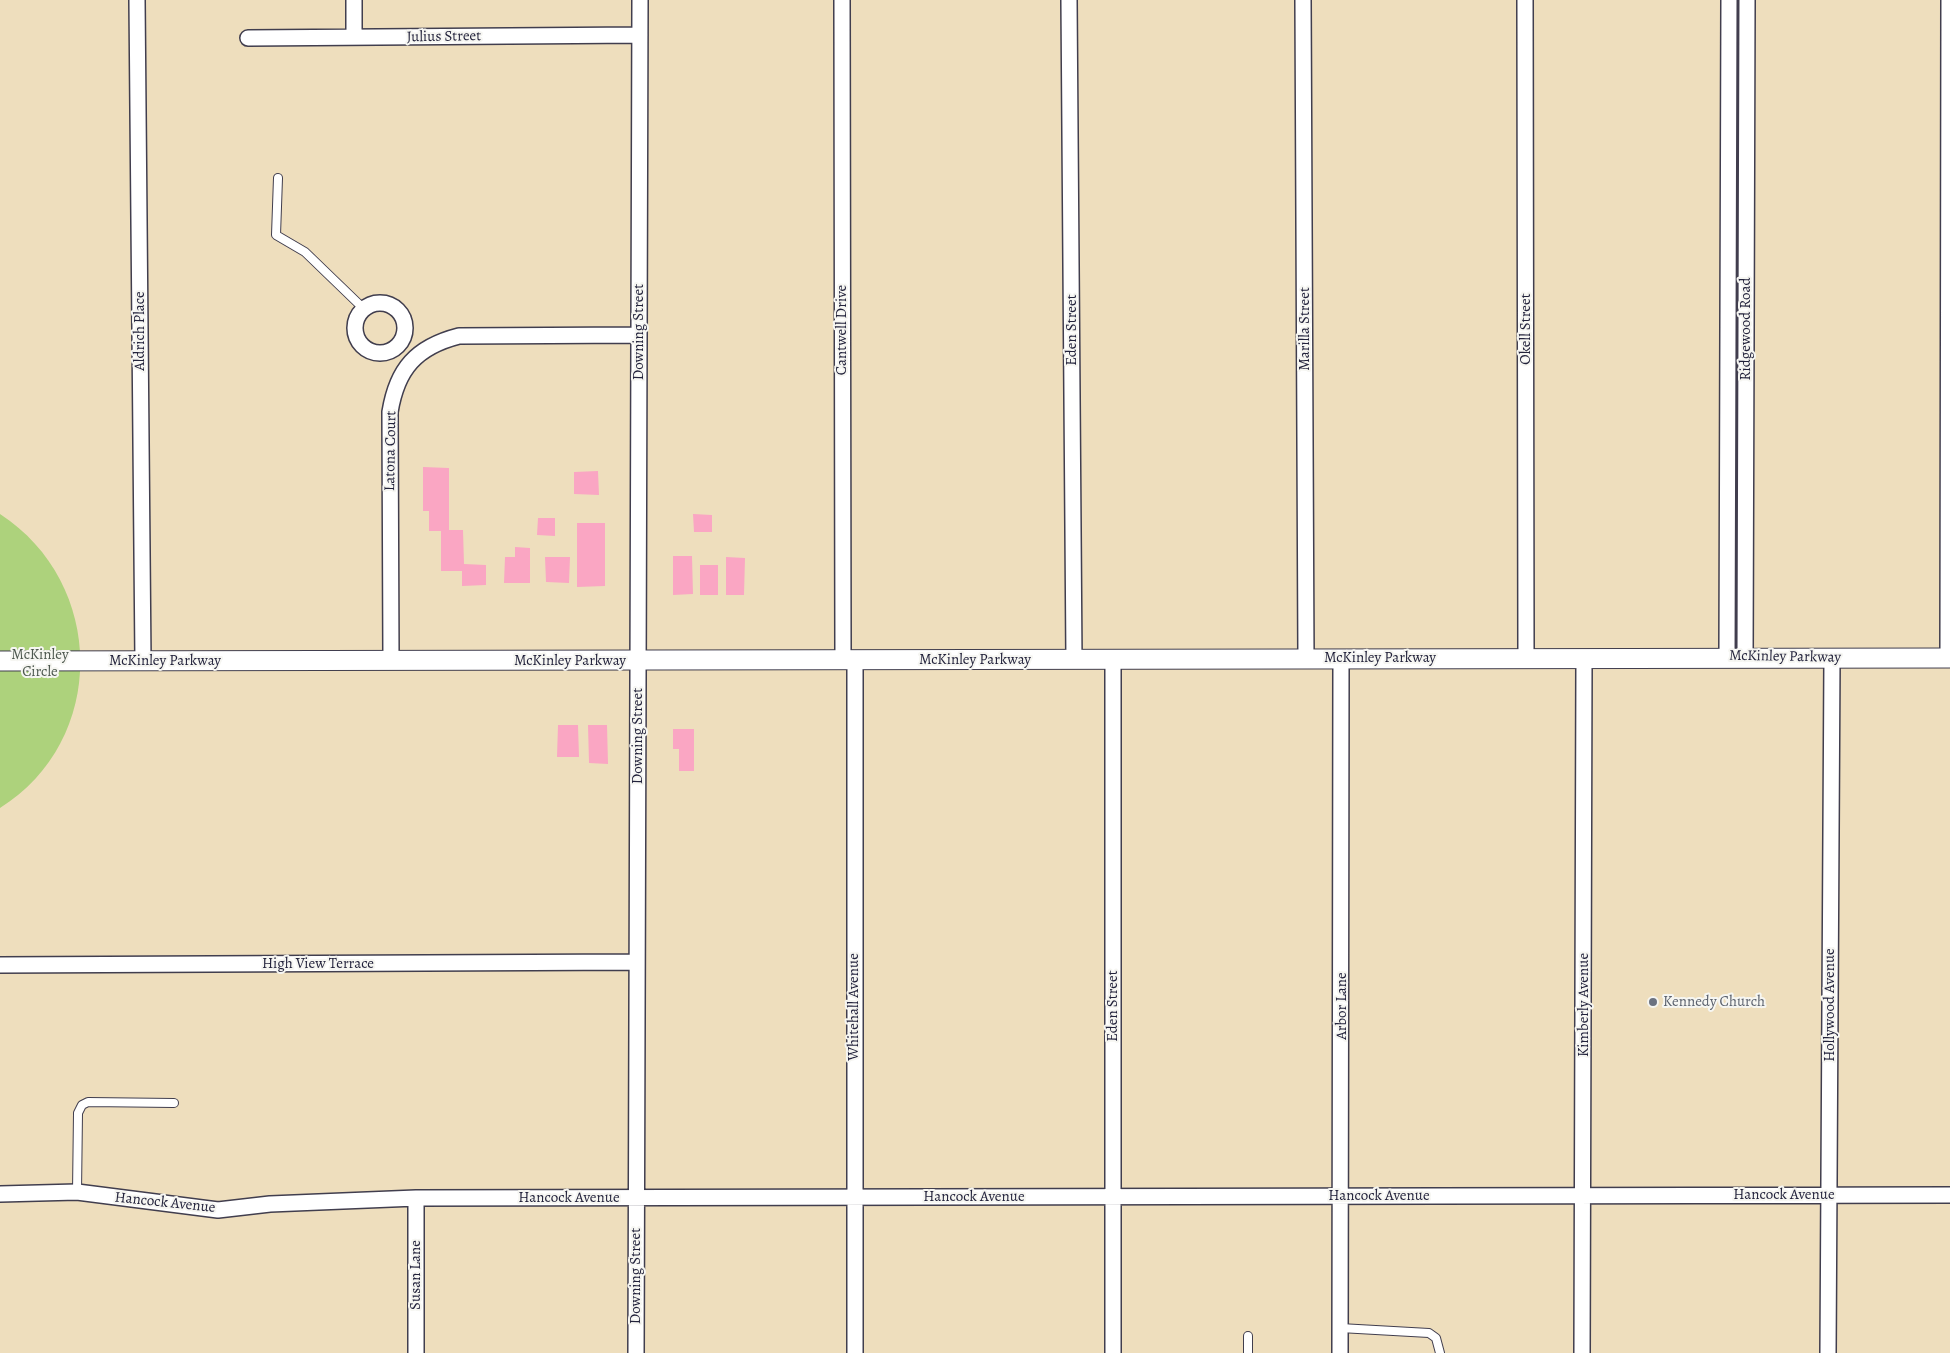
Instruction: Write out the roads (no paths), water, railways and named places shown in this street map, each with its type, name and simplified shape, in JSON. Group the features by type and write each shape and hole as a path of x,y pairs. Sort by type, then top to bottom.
{"street":[{"name":"Aldrich Place","path":"137,0 142,661"},
{"path":"354,0 354,37"},
{"name":"Downing Street","path":"636,1353 640,0"},
{"name":"Cantwell Drive","path":"842,0 848,660"},
{"name":"Eden Street","path":"1070,0 1074,660"},
{"name":"Marilla Street","path":"1303,0 1306,659"},
{"name":"Okell Street","path":"1525,0 1526,658"},
{"name":"Ridgewood Road","path":"1727,656 1729,0"},
{"name":"Ridgewood Road","path":"1745,657 1747,0"},
{"path":"1949,0 1949,658"},
{"name":"Julius Street","path":"248,38 640,35"},
{"path":"1729,139 1746,139"},
{"path":"383,303 398,310 405,324 405,333 400,344 391,351 378,353 370,351 361,344 355,327 364,309 374,304 383,303"},
{"name":"Latona Court","path":"392,661 390,412 393,392 401,374 412,360 441,340 458,336 638,335"},
{"path":"400,344 412,360"},
{"path":"1728,378 1746,378"},
{"name":"McKinley Parkway","path":"0,661 1113,660 1727,656 1949,658"},
{"name":"Kimberly Avenue","path":"1582,1353 1584,1196 1584,658"},
{"name":"Hollywood Avenue","path":"1828,1353 1832,658"},
{"name":"Arbor Lane","path":"1340,1353 1341,659"},
{"name":"Whitehall Avenue","path":"848,660 855,1353"},
{"name":"Eden Street","path":"1113,660 1113,1353"},
{"name":"High View Terrace","path":"0,965 637,962"},
{"name":"Hancock Avenue","path":"0,1194 77,1192 218,1210 270,1204 416,1198 1950,1195"},
{"name":"Susan Lane","path":"416,1198 416,1353"}],"lane":[{"path":"278,178 276,235 305,252 364,309"},
{"path":"77,1192 78,1113 82,1105 88,1102 174,1103"},
{"path":"1340,1328 1429,1333 1436,1338 1440,1353"},
{"path":"1248,1336 1248,1353"}],"place":[{"name":"Kennedy Church","path":"1653,1002"}],"park label":[{"name":"McKinley Circle","path":"40,664"}]}
